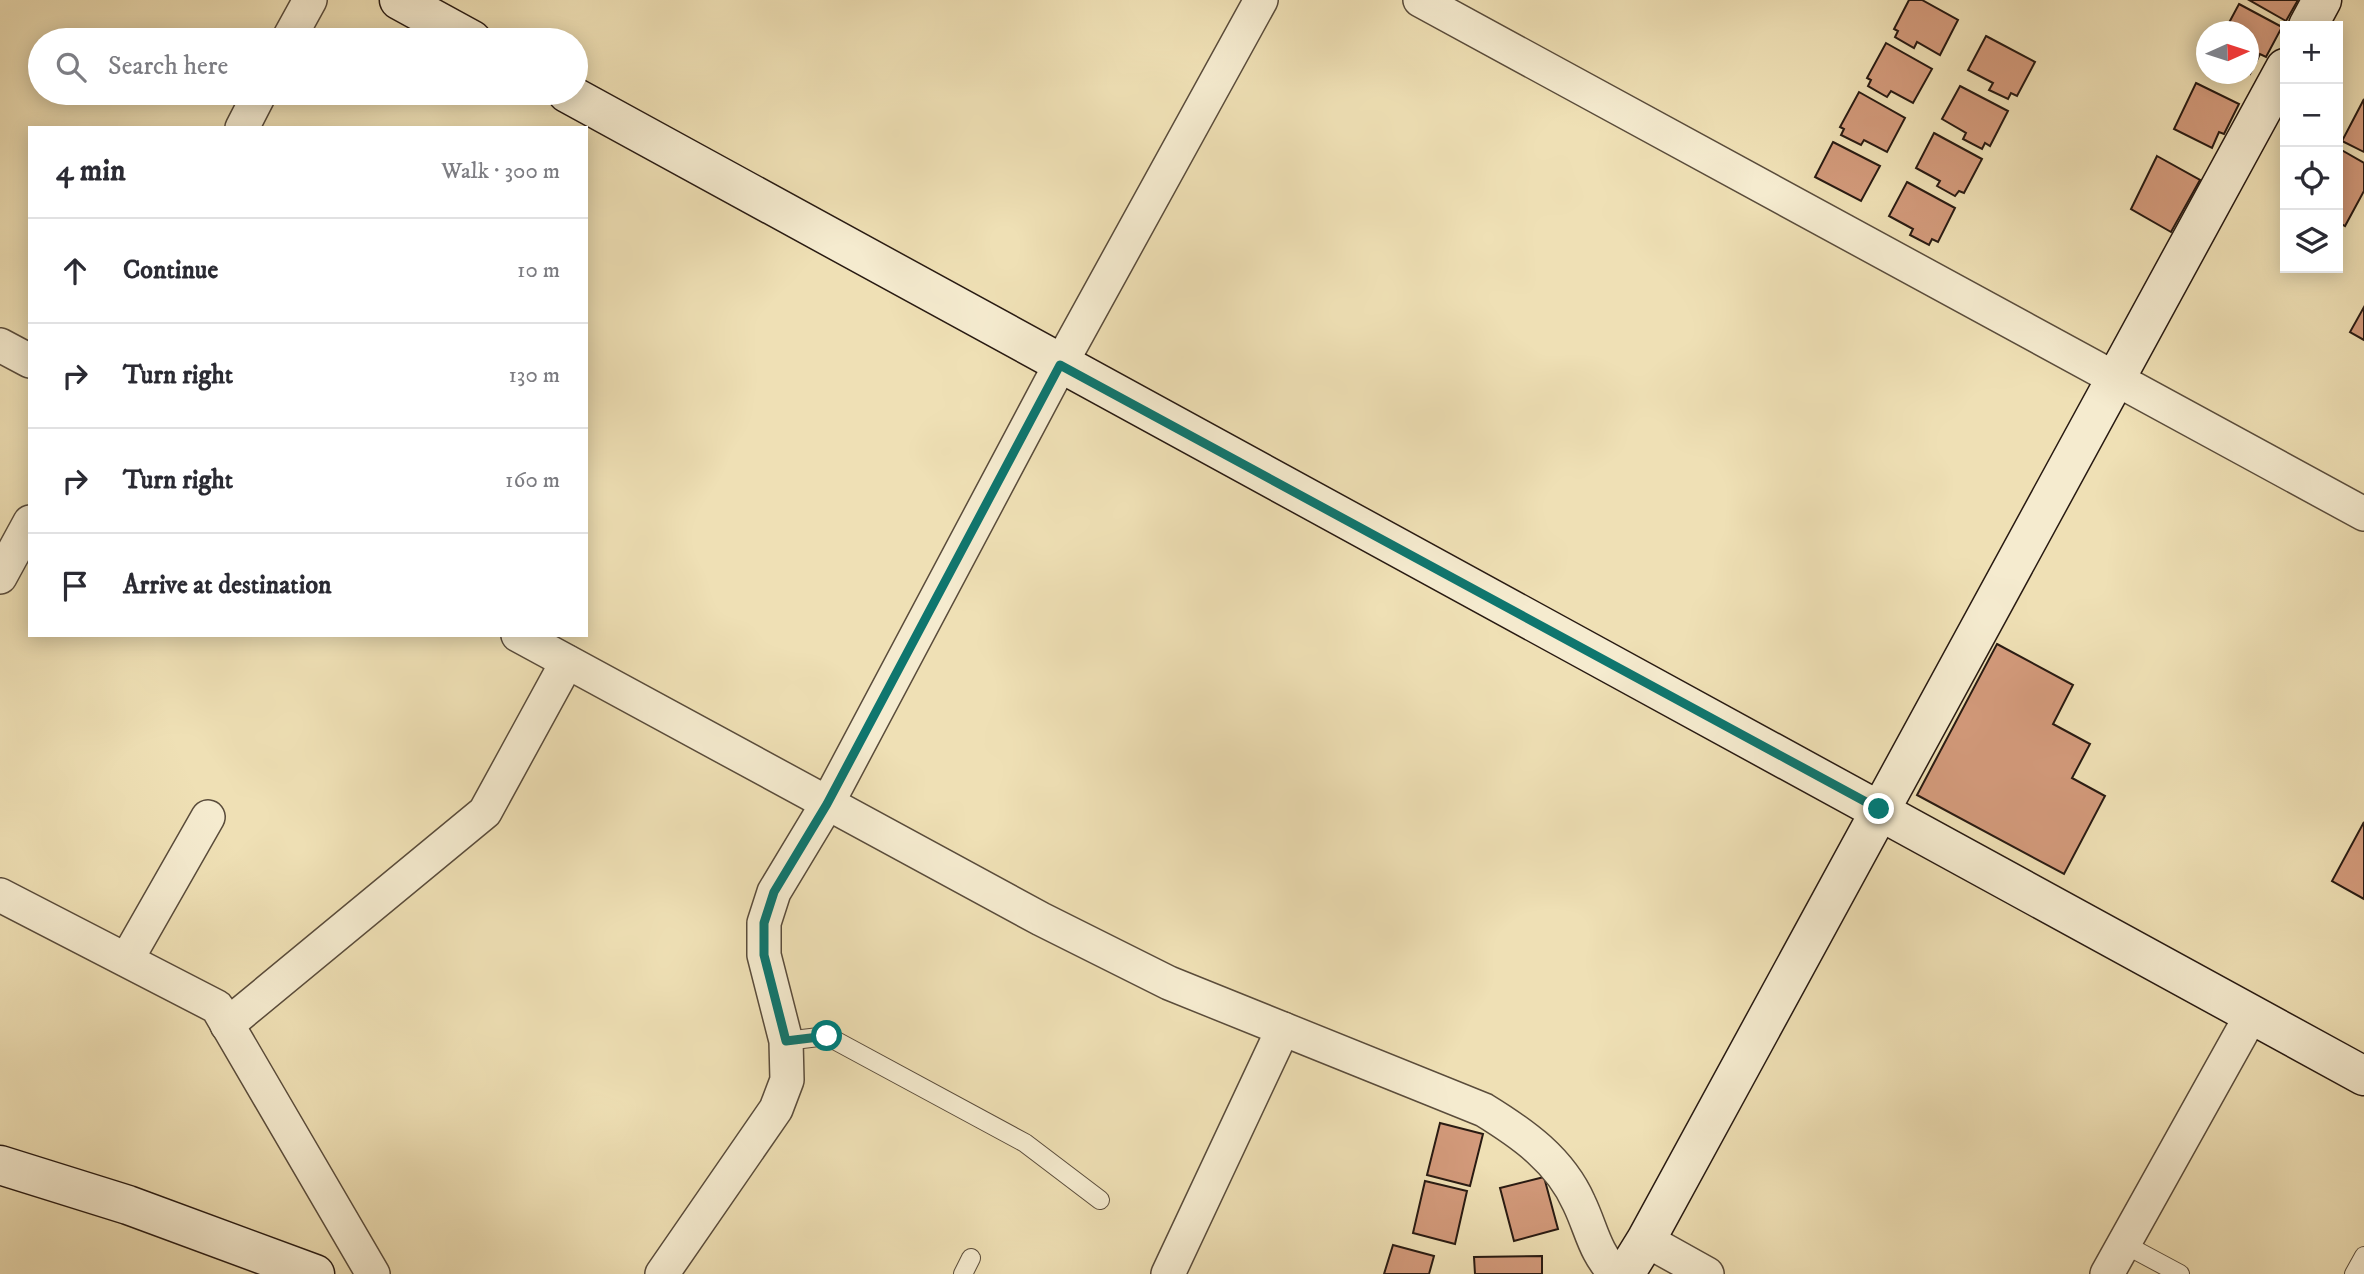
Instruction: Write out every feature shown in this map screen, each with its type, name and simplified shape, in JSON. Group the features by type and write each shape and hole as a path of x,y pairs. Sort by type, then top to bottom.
{"street":[{"path":"295,28 310,0"},
{"path":"399,0 450,28"},
{"path":"662,1274 776,1110 787,1080 786,1041 764,955 764,923 774,892 827,804 1060,365 1261,0"},
{"path":"1420,0 2364,514"},
{"path":"2311,21 2322,0"},
{"path":"1625,1274 2280,77"},
{"path":"243,126 254,105"},
{"path":"588,105 2364,1076"},
{"path":"0,345 28,360"},
{"path":"0,577 28,526"},
{"path":"522,637 1041,919 1169,983 1484,1110 1523,1133 1560,1170 1578,1200 1600,1257 1616,1274"},
{"path":"228,1025 485,812 567,662"},
{"path":"127,959 208,817"},
{"path":"0,895 217,1007 373,1274"},
{"path":"2107,1274 2252,1014"},
{"path":"1168,1274 1283,1028"},
{"path":"0,1165 128,1205 315,1274"},
{"path":"1646,1240 1707,1274"}],"lane":[{"path":"786,1041 827,1036 1025,1143 1100,1200"},
{"path":"2124,1244 2180,1274"},
{"path":"2354,1274 2364,1256"}],"building":[{"path":"1909,0 1922,0 1958,20 1940,55 1917,42 1914,48 1895,37 1898,31 1894,29"},
{"path":"2249,0 2298,0 2286,21"},
{"path":"2239,4 2280,26 2280,31 2266,57 2260,54 2259,56 2259,21 2230,21"},
{"path":"1986,36 2035,62 2017,96 2011,93 2008,99 1989,90 1993,83 1968,70"},
{"path":"1886,43 1932,69 1913,103 1891,91 1887,97 1868,86 1871,80 1867,78"},
{"path":"2196,83 2239,104 2224,134 2219,132 2212,148 2174,129"},
{"path":"1960,86 2008,111 1990,146 1985,143 1982,149 1963,139 1966,133 1942,119"},
{"path":"1859,92 1905,118 1887,152 1864,140 1861,145 1841,135 1844,129 1840,127"},
{"path":"2364,99 2364,152 2343,139"},
{"path":"1934,133 1982,159 1964,193 1959,191 1955,196 1937,186 1940,181 1916,168"},
{"path":"1833,142 1880,166 1861,201 1815,177"},
{"path":"2343,151 2364,163 2364,191 2345,226"},
{"path":"2157,156 2200,180 2171,232 2131,209"},
{"path":"1907,182 1955,208 1938,242 1932,239 1929,245 1910,235 1913,229 1889,216"},
{"path":"2364,307 2364,340 2350,332"},
{"path":"1997,644 2073,685 2053,724 2090,744 2072,778 2105,796 2064,874 1917,795"},
{"path":"2364,822 2364,899 2332,881"},
{"path":"1440,1123 1483,1134 1470,1186 1427,1175"},
{"path":"1544,1177 1558,1229 1514,1241 1500,1188"},
{"path":"1425,1181 1467,1191 1455,1244 1413,1233"},
{"path":"1393,1245 1434,1256 1429,1274 1384,1274"},
{"path":"1542,1256 1542,1274 1475,1274 1474,1257"}],"route":[{"path":"827,1036 786,1041 764,955 764,923 774,892 827,804 1060,365 1879,809"}]}
